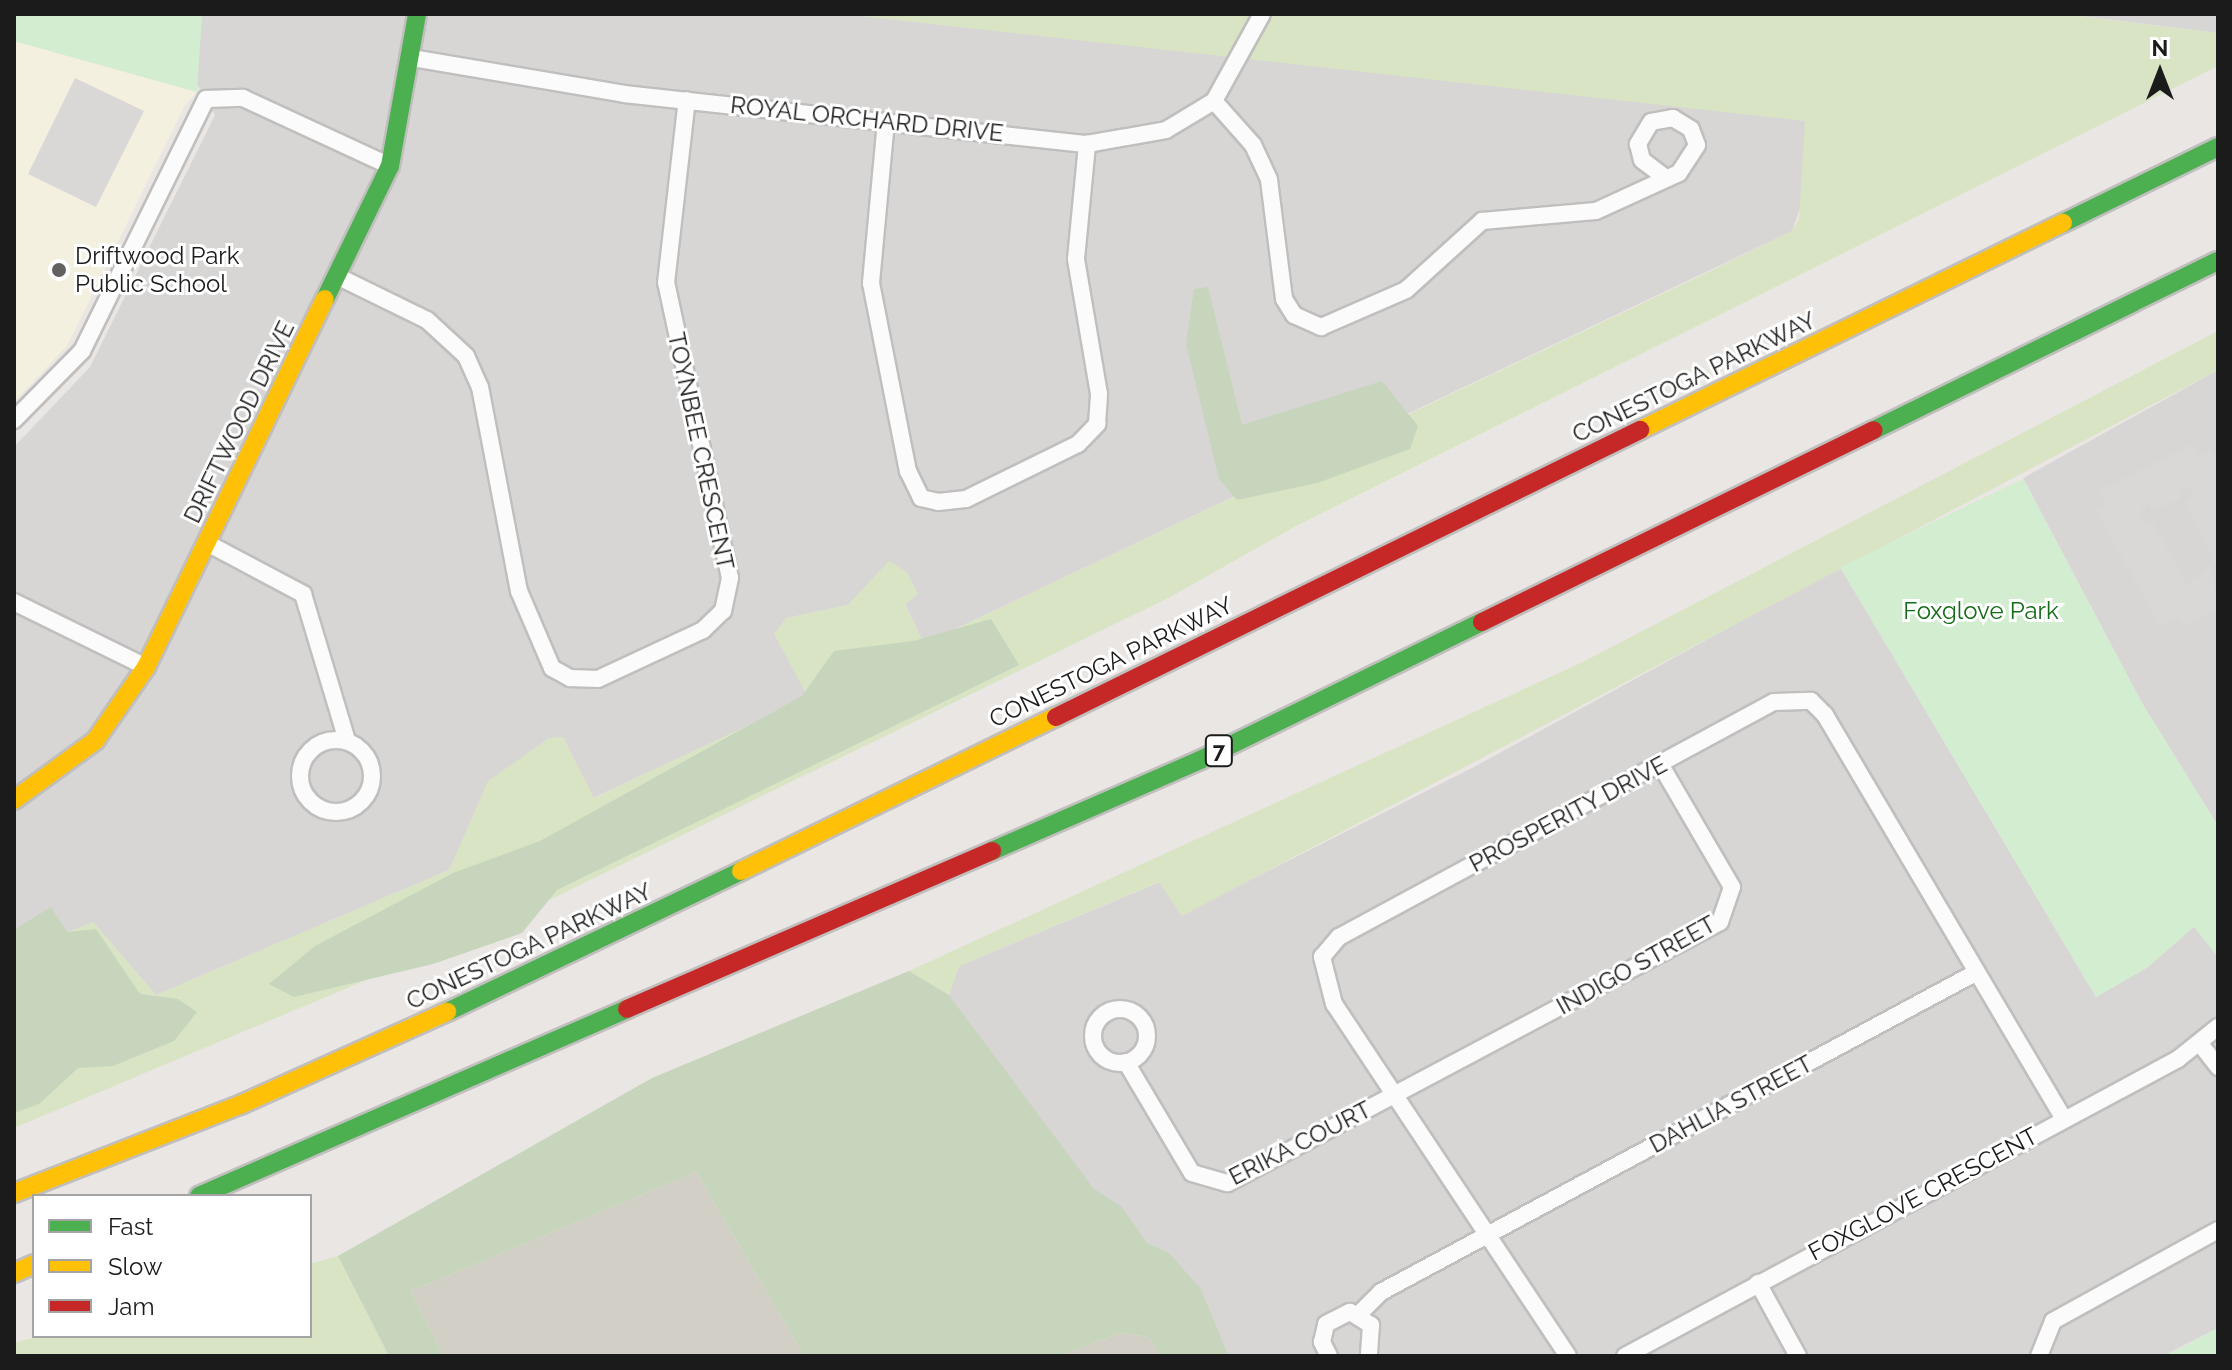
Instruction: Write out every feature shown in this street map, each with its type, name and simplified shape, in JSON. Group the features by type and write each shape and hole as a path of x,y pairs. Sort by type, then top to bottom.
{"main road":[{"name":"DRIFTWOOD DRIVE","path":"14,800 95,741 146,667 390,166 412,58 417,14"},
{"name":"CONESTOGA PARKWAY","path":"14,1193 242,1104 506,986 2218,147"},
{"name":"7","path":"204,1194 1200,760 2218,261"}],"street":[{"name":"ROYAL ORCHARD DRIVE","path":"412,58 687,100 1087,144 1166,130 1214,101 1262,14"},
{"path":"14,420 82,351 206,99 243,98 390,166"},
{"name":"TOYNBEE CRESCENT","path":"337,276 427,320 466,356 480,387 519,591 552,668 570,678 598,679 703,630 723,611 730,578 666,283 687,100"},
{"path":"1214,101 1253,145 1269,180 1284,299 1294,315 1321,327 1406,290 1482,221 1596,211 1662,175"},
{"path":"886,121 871,283 908,471 921,498 938,502 966,499 1078,444 1097,424 1099,394 1076,259 1087,144"},
{"path":"207,543 303,594 347,741 370,755 369,788 327,810 308,804 299,789 300,765 347,741"},
{"path":"14,602 146,667"},
{"name":"PROSPERITY DRIVE","path":"1568,1356 1484,1235 1326,990 1322,957 1331,944 1774,702 1811,701 2063,1118"},
{"name":"INDIGO STREET","path":"1394,1096 1720,922 1732,887 1660,764"},
{"name":"DAHLIA STREET","path":"1329,1356 1322,1342 1326,1324 1341,1313 1359,1314 1381,1292 1484,1235 1977,972"},
{"name":"FOXGLOVE CRESCENT","path":"1625,1356 2201,1045 2218,1027"},
{"path":"2201,1045 2218,1067"},
{"name":"ERIKA COURT","path":"1126,1062 1183,1161 1218,1184 1394,1096"},
{"path":"2039,1356 2053,1321 2218,1230"},
{"path":"1758,1283 1798,1356"},
{"path":"1359,1314 1375,1333 1369,1356"}],"shaded area":[{"path":"202,14 843,14 1681,105 1806,121 1803,200 1792,231 924,644 905,604 917,594 889,562 848,605 787,618 808,698 593,798 563,737 449,870 156,995 93,922 14,954 14,447 90,367 215,115 193,78"},
{"path":"2061,14 2218,14 2218,33 2073,15"},
{"name":"Driftwood Park Public School","path":"14,41 197,92 185,105 67,346 14,402"},
{"path":"75,78 144,111 96,207 28,174"},
{"path":"2218,370 2218,826 2142,703 2023,478"},
{"path":"2192,445 2199,458 2211,450 2218,465 2218,569 2185,500 2195,495 2189,488 2176,488 2181,498 2152,511 2148,502 2139,513 2145,524 2152,522 2184,578 2182,588 2211,566 2218,610 2184,626 2178,618 2161,626 2095,509 2107,504 2100,491"},
{"path":"1840,567 2096,997 2148,967 2194,926 2218,957 2218,1328 2163,1356 1229,1356 1201,1289 1126,1234 949,995 959,966 1160,882 1181,915 1474,767"},
{"path":"696,1172 804,1356 444,1356 411,1291"},
{"path":"1120,1333 1149,1337 1160,1356 1059,1356"}],"green space":[{"path":"14,14 202,14 197,92 14,41"},
{"path":"843,14 2061,14 2218,33 2218,66 1294,527 1170,597 502,923 14,1128 14,954 93,922 156,995 449,870 488,781 549,738 563,737 594,798 808,697 774,634 786,618 848,605 889,561 907,572 918,594 905,604 924,644 1700,276 1792,231 1799,219 1805,121"},
{"path":"1208,287 1242,425 1382,381 1418,426 1410,449 1317,483 1237,500 1219,479 1186,344 1194,289"},
{"path":"2218,331 2218,370 1182,916 1159,882 959,966 949,995 909,971 1583,662"},
{"name":"Foxglove Park","path":"2023,479 2142,703 2218,826 2218,957 2194,927 2148,967 2096,997 1840,567"},
{"path":"991,619 1019,665 557,890 522,933 433,964 294,997 269,984 315,946 453,873 540,841 802,696 834,651 913,641"},
{"path":"51,907 67,932 96,929 140,994 178,999 197,1012 174,1041 113,1066 78,1068 39,1104 14,1113 14,930"},
{"path":"909,971 949,995 1094,1189 1122,1207 1147,1243 1169,1253 1201,1289 1229,1356 1160,1356 1149,1337 1120,1333 1059,1356 804,1356 696,1172 411,1291 444,1356 389,1356 338,1256 652,1078"},
{"path":"338,1256 389,1356 14,1356 14,1343 33,1338 312,1338 312,1263"},
{"path":"2218,1328 2218,1356 2163,1356 2183,1347"}],"traffic: fast":[{"path":"325,299 390,166 417,14"},
{"path":"2063,223 2218,147"},
{"path":"1874,430 2218,261"},
{"path":"992,851 1200,760 1482,622"},
{"path":"447,1012 741,871"},
{"path":"204,1194 627,1009"}],"traffic: slow":[{"path":"1640,430 2063,223"},
{"path":"14,800 95,741 146,667 325,299"},
{"path":"741,871 1056,717"},
{"path":"14,1193 242,1104 447,1012"},
{"path":"14,1273 32,1265"}],"traffic: jam":[{"path":"1056,717 1640,430"},
{"path":"1482,622 1874,430"},
{"path":"627,1009 992,851"}],"place":[{"name":"Driftwood Park Public School","path":"59,270"}]}
